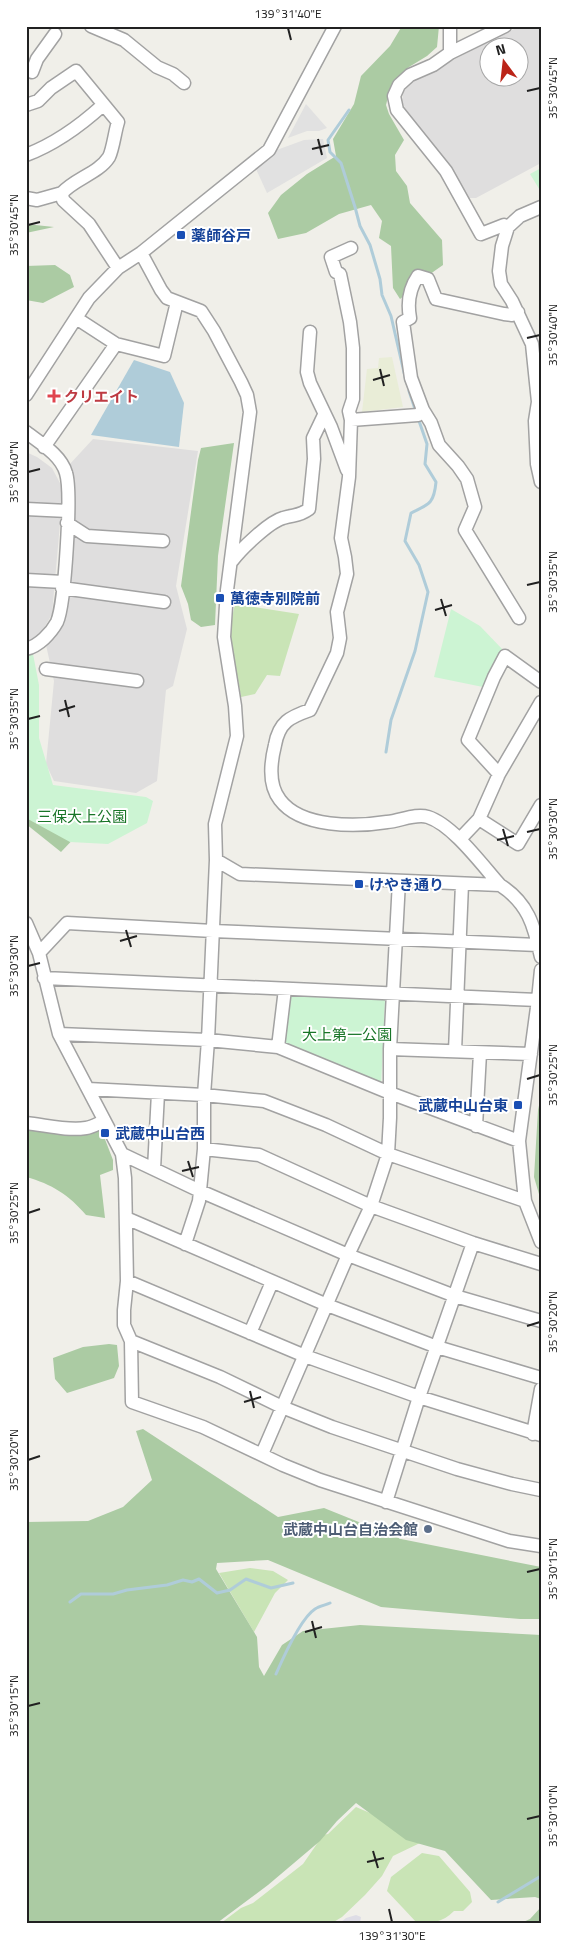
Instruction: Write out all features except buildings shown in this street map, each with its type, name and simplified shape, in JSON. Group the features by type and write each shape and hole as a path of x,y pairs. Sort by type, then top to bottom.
{"street":[{"path":"91,26 124,40 157,66 173,74 184,83"},
{"path":"26,396 89,298 118,268 141,253 269,150 335,26"},
{"path":"450,26 450,54"},
{"path":"505,26 432,65 410,74 399,85 394,96 397,110 446,171 481,234 504,225 508,227"},
{"path":"32,72 37,59 55,34"},
{"path":"26,105 38,101 51,88 76,71 118,122 108,157 90,174 67,186 62,193 37,200 26,198"},
{"path":"26,155 43,149 81,125 104,105"},
{"path":"62,193 63,200 89,224 118,268"},
{"path":"541,207 520,216 508,227 502,246 499,271 501,284 536,342 539,402 536,438 537,464 541,482"},
{"path":"39,953 67,922 212,931 459,941 539,951 535,929 520,901 500,885 460,839 428,816 365,825 332,824 312,820 293,812 279,799 273,782 272,764 275,742 282,724 297,714 310,710 337,653 340,638 337,612 347,574 341,538 349,477 351,420 349,411 353,399 353,390 350,322 340,274 336,272 331,257 351,248"},
{"path":"141,253 161,290 168,298 201,311 214,331 247,395 250,412 231,562 224,637 235,706 237,736 231,767 220,799 215,824 216,860 204,1095 204,1149 200,1191 185,1244"},
{"path":"518,312 512,315 504,314 436,299 428,279 418,276 411,286 408,308 410,318 403,322 411,378 422,410 431,423 439,445 458,466 467,480 475,508 464,530 519,618"},
{"path":"76,318 116,344 164,356 178,302"},
{"path":"310,332 306,372 331,427 349,477"},
{"path":"44,447 116,344"},
{"path":"351,420 418,415 422,410"},
{"path":"231,562 240,550 267,528 282,518 300,515 309,509 314,438 324,415"},
{"path":"26,432 57,458 66,471 69,486 63,585 57,621 34,647 26,649"},
{"path":"26,509 67,517 87,536 163,541"},
{"path":"26,580 164,602"},
{"path":"498,774 468,740 494,677 505,656 541,682"},
{"path":"46,669 137,681"},
{"path":"460,839 479,819 498,774 541,702"},
{"path":"479,819 518,844 541,805"},
{"path":"216,860 240,874 500,885"},
{"path":"262,1454 371,1206 388,1154 392,993 397,938 399,881"},
{"path":"455,1051 462,884"},
{"path":"26,923 39,953 59,1034 122,1154 125,1178 127,1281 124,1325 131,1341 132,1402 202,1427 320,1480 509,1541 541,1546"},
{"path":"541,970 519,1141 525,1201 541,1242"},
{"path":"44,978 538,1000"},
{"path":"278,1047 284,989"},
{"path":"59,1034 208,1040 278,1047 390,1093 519,1141"},
{"path":"390,1049 531,1054"},
{"path":"476,1126 480,1053"},
{"path":"88,1089 204,1095 264,1101 326,1125 388,1154 525,1201"},
{"path":"154,1169 158,1093"},
{"path":"26,1123 50,1125 60,1128 87,1128 104,1121"},
{"path":"204,1149 259,1155 371,1206 473,1243 541,1264"},
{"path":"122,1154 200,1191 348,1255 456,1296 541,1321"},
{"path":"126,1218 327,1305 437,1347 541,1378"},
{"path":"386,1502 419,1397 473,1243"},
{"path":"127,1281 305,1356 419,1397 537,1434 541,1389"},
{"path":"250,1332 272,1282"},
{"path":"131,1341 220,1377 332,1427 466,1471 541,1490"}],"shaded area":[{"path":"521,26 541,26 541,163 476,198 469,198 455,173 407,112 402,102 403,93 410,82 480,46 480,88 530,88 530,38 496,38"},
{"path":"306,104 327,128 319,131 307,131 288,138"},
{"path":"323,139 327,158 267,193 256,169 274,151 304,140"},
{"path":"93,439 198,451 176,586 187,629 173,686 166,690 157,781 136,793 54,781 46,764 54,681 46,645 55,638 65,623 71,567 74,489 69,465"},
{"path":"26,452 37,457 52,468 61,485 62,501 52,614 43,630 31,641 26,642"},
{"path":"356,1915 361,1917 360,1923 340,1923 346,1918"}],"green space":[{"path":"402,26 439,26 437,47 427,56 409,67 390,89 386,105 404,140 395,155 396,171 407,186 410,203 442,240 443,265 400,299 393,288 391,246 379,238 382,221 371,205 339,214 306,233 278,239 268,213 281,195 307,174 336,156 333,139 354,104 361,76 390,46"},
{"path":"541,168 541,192 530,174"},
{"path":"26,224 54,227 26,233"},
{"path":"55,265 70,275 74,287 43,303 26,300 26,266"},
{"path":"392,357 403,407 362,412 367,369 378,368 379,358"},
{"path":"234,443 218,556 215,625 201,627 191,620 188,604 181,586 198,460 201,448"},
{"path":"235,604 299,614 280,676 267,675 255,694 241,697 229,631"},
{"path":"451,609 480,626 504,651 491,669 483,687 434,677"},
{"name":"三保大上公園","path":"33,654 39,685 39,738 53,785 146,797 153,801 147,823 108,844 70,842 26,818 26,656"},
{"path":"26,752 81,831 61,852 26,824"},
{"name":"大上第一公園","path":"286,996 385,1000 381,1087 282,1045"},
{"path":"541,1096 541,1201 534,1177 538,1110"},
{"path":"26,1129 86,1133 101,1129 113,1160 113,1170 100,1175 105,1218 86,1215 59,1191 44,1183 26,1177"},
{"path":"117,1345 119,1366 114,1378 67,1393 55,1379 53,1358 83,1347"},
{"path":"143,1429 278,1517 324,1508 401,1539 541,1567 541,1619 520,1619 381,1607 268,1560 217,1563 216,1569 257,1637 259,1667 264,1676 282,1645 303,1631 360,1625 541,1635 541,1899 535,1897 491,1900 445,1851 406,1840 356,1803 320,1841 268,1885 217,1923 26,1923 26,1522 88,1521 123,1507 152,1480 136,1431"},
{"path":"250,1568 273,1571 288,1580 275,1593 254,1632 219,1573"},
{"path":"356,1807 370,1813 420,1843 393,1856 382,1876 342,1917 332,1923 221,1923 241,1908 253,1903 303,1864 323,1835 328,1834"},
{"path":"422,1853 439,1856 470,1892 472,1902 463,1911 454,1911 437,1922 417,1923 387,1891 391,1877"},
{"path":"541,1907 541,1923 521,1923 530,1919"}],"water":[{"path":"134,360 170,372 184,403 179,447 91,435"}],"waterway":[{"path":"349,110 328,140 330,152 341,163 360,226 370,245 380,279 382,295 391,316 406,381"},
{"path":"409,391 416,412"},
{"path":"386,752 391,720 415,651 428,592 419,565 405,541 411,513 430,502 434,494 436,482 425,464 427,444 418,418"},
{"path":"70,1602 81,1594 113,1594 127,1590 167,1585 183,1580 192,1582 199,1579 217,1593 230,1590 246,1579 271,1588 293,1583"},
{"path":"276,1674 304,1621 315,1609 330,1603"},
{"path":"498,1902 541,1876"}],"place":[{"name":"薬師谷戸","path":"181,235"},
{"name":"クリエイト","path":"54,396"},
{"name":"萬徳寺別院前","path":"220,598"},
{"name":"けやき通り","path":"359,884"},
{"name":"武蔵中山台東","path":"518,1105"},
{"name":"武蔵中山台西","path":"105,1133"},
{"name":"武蔵中山台自治会館","path":"428,1529"}]}
